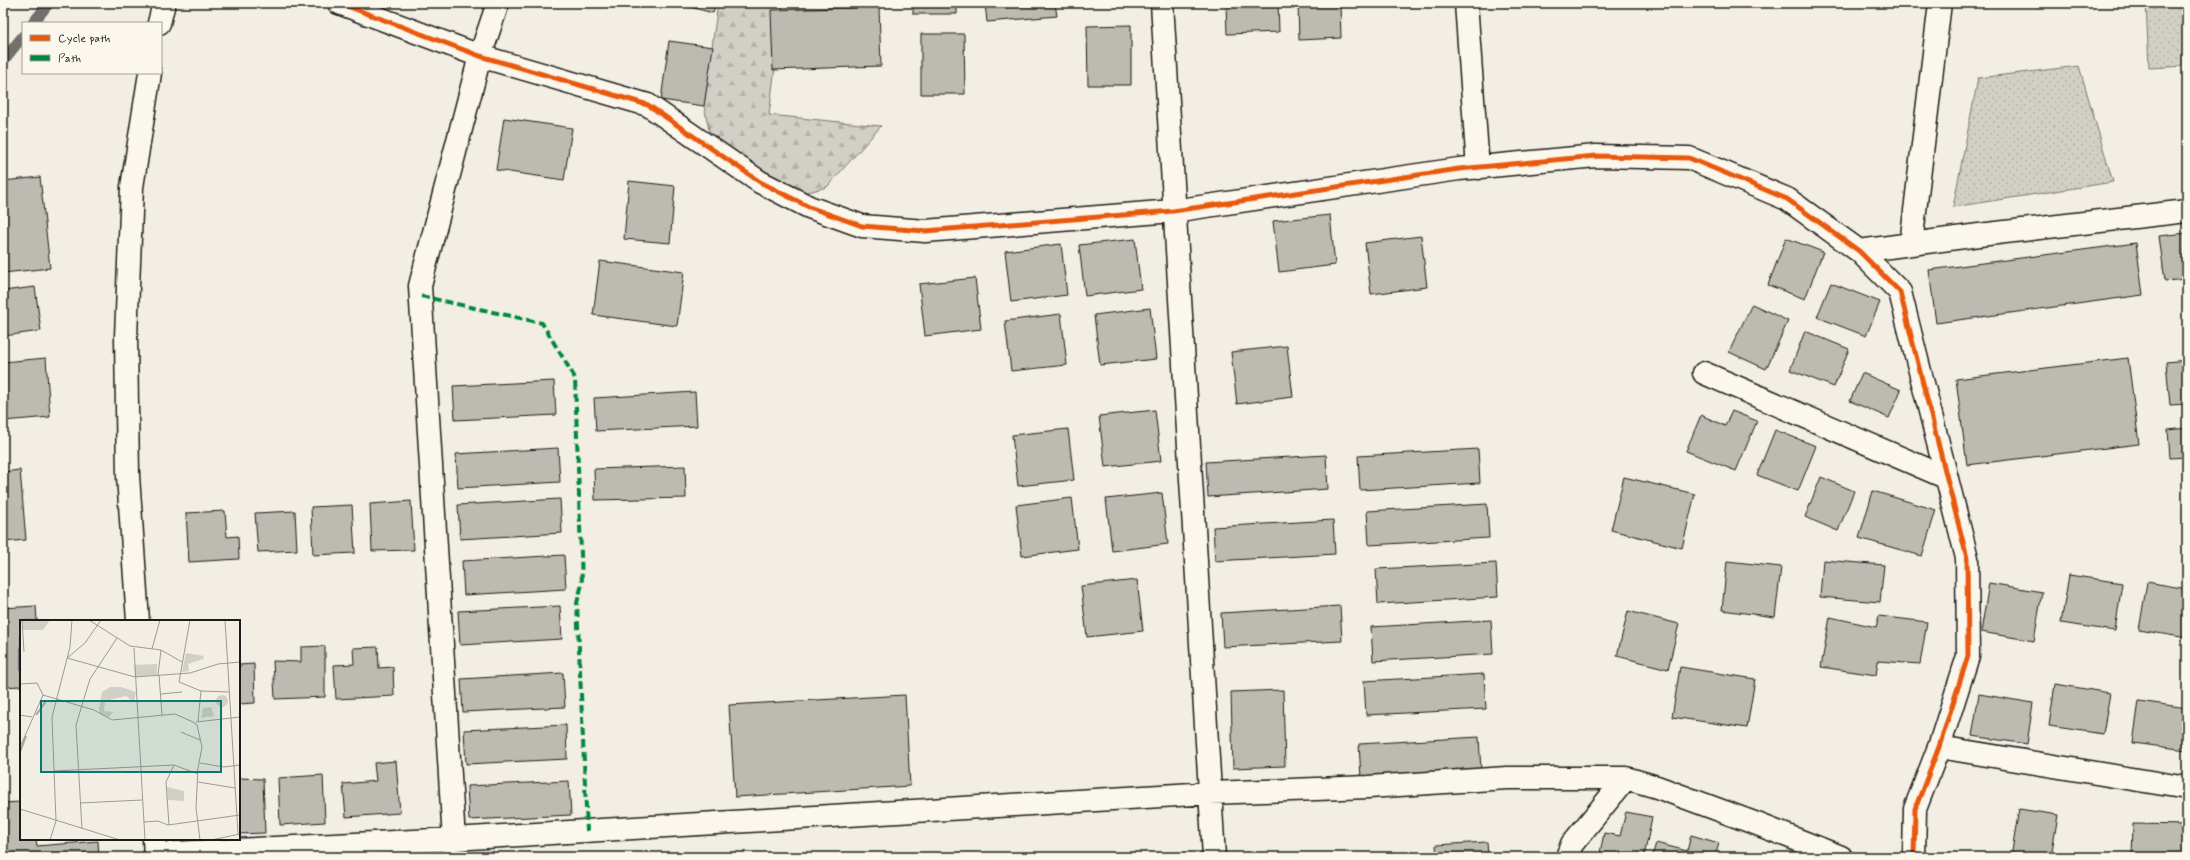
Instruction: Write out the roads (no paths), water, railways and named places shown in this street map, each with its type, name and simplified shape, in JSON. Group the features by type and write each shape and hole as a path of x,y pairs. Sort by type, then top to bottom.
{"street":[{"path":"159,22 164,3"},
{"path":"339,3 480,56 648,105 760,182 809,207 862,226 925,231 1173,210 1478,168 1596,156 1689,158 1788,199 1859,251 1900,292 1966,558 1968,656 1940,747 1915,809 1914,857"},
{"path":"454,848 420,286 480,56 498,3"},
{"path":"1162,3 1173,210 1214,857"},
{"path":"1466,3 1478,168"},
{"path":"1911,244 1940,3"},
{"path":"138,620 128,476 126,337 132,187 150,74"},
{"path":"1859,251 2187,211"},
{"path":"1704,373 1945,477"},
{"path":"1940,747 2187,788"},
{"path":"155,850 454,848 1210,793 1368,787 1507,778 1626,778 1657,787 1758,824 1841,857"},
{"path":"1567,857 1572,844 1626,778"}],"waterway":[{"path":"34,22 49,3"},
{"path":"3,61 22,37"}]}
